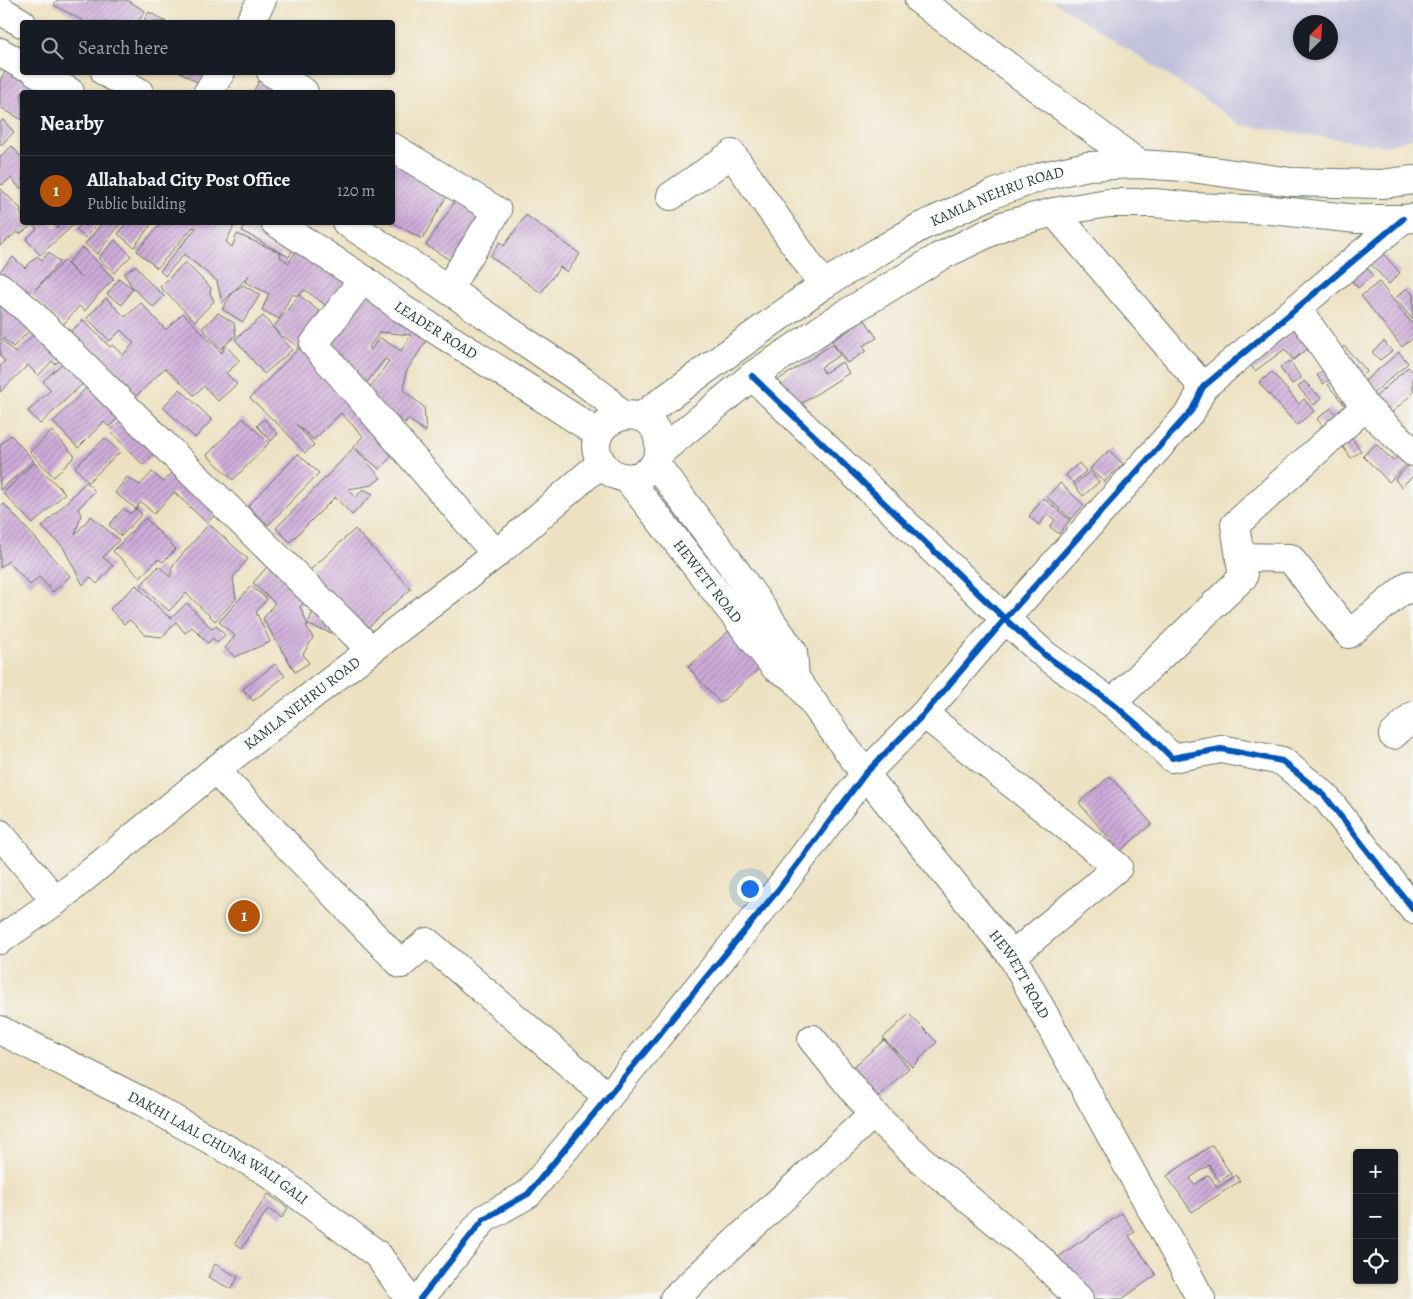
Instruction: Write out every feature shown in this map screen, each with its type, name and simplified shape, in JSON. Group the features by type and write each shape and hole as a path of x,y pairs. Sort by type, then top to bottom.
{"street":[{"path":"251,20 262,0"},
{"path":"919,0 1139,164"},
{"path":"0,10 20,23"},
{"path":"0,52 20,64"},
{"path":"41,75 67,90"},
{"path":"110,75 136,90"},
{"path":"209,90 218,75"},
{"path":"276,75 301,90"},
{"path":"395,149 497,211 448,289"},
{"path":"671,196 732,154 824,285"},
{"name":"KAMLA NEHRU ROAD","path":"630,416 824,285 920,227 993,194 1043,176 1088,166 1139,164 1184,166 1291,182 1382,184 1413,180"},
{"name":"KAMLA NEHRU ROAD","path":"657,458 752,376 834,321 939,258 1005,225 1054,212 1108,203 1155,203 1192,207 1271,210 1356,219 1408,219"},
{"path":"1054,212 1203,387"},
{"path":"420,1299 484,1219 528,1194 778,890 865,774 924,714 1005,619 1192,410 1203,387 1297,308 1408,219"},
{"name":"LEADER ROAD","path":"280,225 363,278 401,308 599,434"},
{"path":"351,225 448,289 584,382 630,416 650,423 660,442 657,458 648,471 638,476 627,478 616,475 601,463 597,454 596,444 604,426 612,420 630,416"},
{"path":"363,278 314,344 496,554"},
{"path":"0,287 28,310 371,650"},
{"path":"1297,308 1365,407 1413,452"},
{"path":"752,376 1005,619 1045,655 1112,703 1172,758 1222,749 1282,761 1324,795 1413,909"},
{"path":"1112,703 1243,577 1234,525 1365,407"},
{"name":"HEWETT ROAD","path":"657,458 793,652 795,678"},
{"name":"KAMLA NEHRU ROAD","path":"0,940 56,901 215,770 496,554 601,463"},
{"name":"HEWETT ROAD","path":"627,478 776,667 795,678 865,774 1012,956 1201,1299"},
{"path":"1240,557 1290,558 1348,634 1409,585 1413,590"},
{"path":"924,714 1118,867 1012,956"},
{"path":"1393,735 1413,716"},
{"path":"215,770 401,964 427,942 608,1097"},
{"path":"0,834 56,901"},
{"name":"DAKHI LAAL CHUNA WALI GALI","path":"0,1030 143,1102 266,1171 378,1255 409,1299"},
{"path":"812,1039 873,1114 926,1164 1035,1254 1079,1299"},
{"path":"674,1299 873,1114"}],"shaded area":[{"path":"1052,0 1413,0 1413,137 1386,146 1242,125"}],"building":[{"path":"57,0 127,0 145,11 139,20 81,20 54,5"},
{"path":"149,12 163,20 144,20"},
{"path":"6,70 41,90 20,90 20,119 0,107 0,80"},
{"path":"185,75 215,75 207,88"},
{"path":"259,81 277,90 254,90"},
{"path":"3,120 14,132 0,146 0,122"},
{"path":"12,146 20,156 20,188 11,178 2,185 0,182 0,157"},
{"path":"395,163 448,194 422,239 395,224"},
{"path":"0,188 20,208 20,225 32,225 20,234 17,232 0,246"},
{"path":"456,200 484,218 455,263 426,245"},
{"path":"526,215 580,254 567,272 560,267 541,293 490,256 500,242 504,246"},
{"path":"34,225 53,225 56,228 60,225 74,225 40,255 26,239 37,229"},
{"path":"80,225 96,225 85,238 76,230"},
{"path":"100,225 120,225 97,254 85,244"},
{"path":"125,225 151,225 134,247 118,234"},
{"path":"159,225 234,225 226,242 232,247 237,234 281,253 280,257 289,263 298,248 354,281 335,312 305,290 299,295 291,295 279,319 262,310 269,294 245,282 249,275 222,303 217,281 184,254 165,276 160,271 196,228 193,227 157,268 137,251"},
{"path":"245,225 267,225 297,243 289,257 242,231"},
{"path":"115,240 131,256 114,273 98,258"},
{"path":"83,247 114,279 85,311 79,306 63,325 31,294 21,301 0,281 0,271 13,257 25,268 37,256 42,260 49,252 59,262 35,290 64,261 81,278 67,263"},
{"path":"1381,251 1400,273 1389,284 1369,262"},
{"path":"185,262 211,288 210,293 214,301 195,321 160,287"},
{"path":"136,265 146,279 164,296 153,307 133,288 124,274"},
{"path":"1366,267 1373,275 1358,288 1351,280"},
{"path":"119,279 133,288 122,305 107,294"},
{"path":"1379,282 1413,325 1413,338 1402,347 1361,296"},
{"path":"243,285 260,295 243,322 222,309 234,291"},
{"path":"372,287 430,335 406,372 404,391 424,407 426,432 408,419 405,423 365,394 389,361 385,359 364,386 321,353","holes":["380,332 411,335 401,351 379,337 371,350 369,347"]},
{"path":"1407,288 1413,295 1413,320 1395,298"},
{"path":"299,295 326,317 306,342 400,448 379,469 354,447 363,436 341,413 314,440 296,424 314,445 305,453 250,398 299,348 273,328"},
{"path":"106,298 125,317 141,303 166,330 183,313 222,353 225,345 240,361 226,373 237,384 218,401 204,386 194,395 165,368 134,398 70,333 83,320 110,347 112,345 123,355 134,343 121,330 110,341 87,318"},
{"path":"0,299 39,321 13,347 3,338 0,341"},
{"path":"218,313 234,323 236,335 221,349 202,328"},
{"path":"263,316 292,350 264,374 235,339"},
{"path":"865,320 877,338 863,346 866,351 847,363 832,341"},
{"path":"1297,321 1317,348 1310,353 1307,349 1293,360 1285,349 1255,371 1246,359"},
{"path":"40,328 66,354 55,364 52,361 38,376 28,365 0,392 0,366 5,361 0,356 0,344 3,341 15,353"},
{"path":"1384,341 1392,351 1380,360 1372,352"},
{"path":"833,344 840,355 821,367 824,373 842,362 849,373 796,407 778,380"},
{"path":"1344,346 1367,371 1354,383 1331,357"},
{"path":"1399,352 1408,363 1370,396 1360,385"},
{"path":"70,356 90,377 40,424 28,411 51,390 43,381"},
{"path":"1290,361 1301,378 1292,384 1280,368"},
{"path":"1331,365 1337,374 1323,384 1317,375"},
{"path":"1408,367 1413,372 1413,393 1388,416 1373,399"},
{"path":"1272,372 1299,404 1304,399 1314,411 1297,425 1259,383"},
{"path":"1336,378 1356,402 1348,409 1328,385"},
{"path":"94,380 125,411 109,427 104,422 78,448 53,422"},
{"path":"1304,381 1321,398 1314,405 1298,387"},
{"path":"180,389 212,420 195,438 163,407"},
{"path":"1331,408 1337,415 1323,426 1317,419"},
{"path":"126,416 160,447 143,465 110,431"},
{"path":"243,418 269,443 233,480 207,455"},
{"path":"264,419 278,434 271,441 257,426"},
{"path":"1346,430 1361,451 1351,458 1336,437"},
{"path":"52,431 75,456 54,477 30,452"},
{"path":"11,435 34,461 0,490 0,445"},
{"path":"105,438 120,452 88,482 75,467"},
{"path":"1376,444 1393,461 1406,449 1413,459 1389,482 1363,456"},
{"path":"354,447 381,478 372,485 348,489 356,497 363,489 373,494 352,515 335,497 290,542 276,528"},
{"path":"1109,450 1123,464 1104,482 1090,469"},
{"path":"298,454 319,473 268,525 248,506"},
{"path":"1413,462 1413,476 1401,487 1395,479"},
{"path":"34,463 65,493 33,524 3,493"},
{"path":"1079,463 1086,471 1073,483 1066,475"},
{"path":"179,466 222,507 207,523 174,492 154,514 141,502 136,509 115,493 127,477 140,485 152,472 163,482"},
{"path":"1090,471 1099,482 1083,496 1074,485"},
{"path":"86,482 95,491 78,509 81,515 75,535 91,516 119,540 103,557 113,566 97,584 90,577 83,585 63,547 42,527"},
{"path":"1060,483 1084,505 1071,519 1047,497"},
{"path":"1043,498 1070,520 1059,534 1050,527 1055,520 1048,514 1039,525 1029,516"},
{"path":"4,504 70,576 53,592 39,577 30,585 8,561 0,568 0,507"},
{"path":"124,508 130,514 136,509 142,514 121,536 109,525"},
{"path":"145,518 176,549 163,562 158,559 140,577 113,551"},
{"path":"209,524 248,559 233,577 236,599 215,621 186,593 169,611 141,585 159,566 170,577 173,565"},
{"path":"355,529 411,589 363,632 308,572"},
{"path":"274,559 312,593 300,607 313,638 303,654 309,663 295,672 263,619 275,603 253,583"},
{"path":"136,585 171,618 187,603 212,629 216,626 225,635 217,643 213,638 208,643 192,627 185,633 176,622 162,637 145,635 130,620 124,624 110,609"},
{"path":"251,586 267,599 256,612 270,642 235,657 225,648 235,636 219,622"},
{"path":"316,602 337,620 332,633 308,625"},
{"path":"729,631 761,667 720,703 688,667"},
{"path":"275,664 285,676 253,701 243,689"},
{"path":"1110,776 1152,824 1120,851 1079,803"},
{"path":"909,1014 937,1042 912,1067 883,1038"},
{"path":"884,1040 909,1068 878,1097 852,1068"},
{"path":"1212,1145 1231,1174 1219,1181 1209,1165 1190,1178 1194,1185 1209,1175 1217,1188 1236,1175 1240,1181 1192,1212 1167,1176"},
{"path":"268,1194 288,1208 282,1218 268,1209 242,1248 235,1243"},
{"path":"1122,1213 1135,1232 1129,1236 1156,1275 1122,1299 1087,1299 1058,1257"},
{"path":"215,1264 238,1277 231,1289 208,1277"}],"cycle path":[{"path":"420,1299 484,1219 528,1194 778,890 865,774 924,714 1005,619 1192,410 1203,387 1403,219"},
{"path":"752,376 1005,619 1045,655 1112,703 1172,758 1221,749 1282,761 1324,795 1413,909"}],"place":[{"name":"Allahabad City Post Office","path":"244,916"}]}
